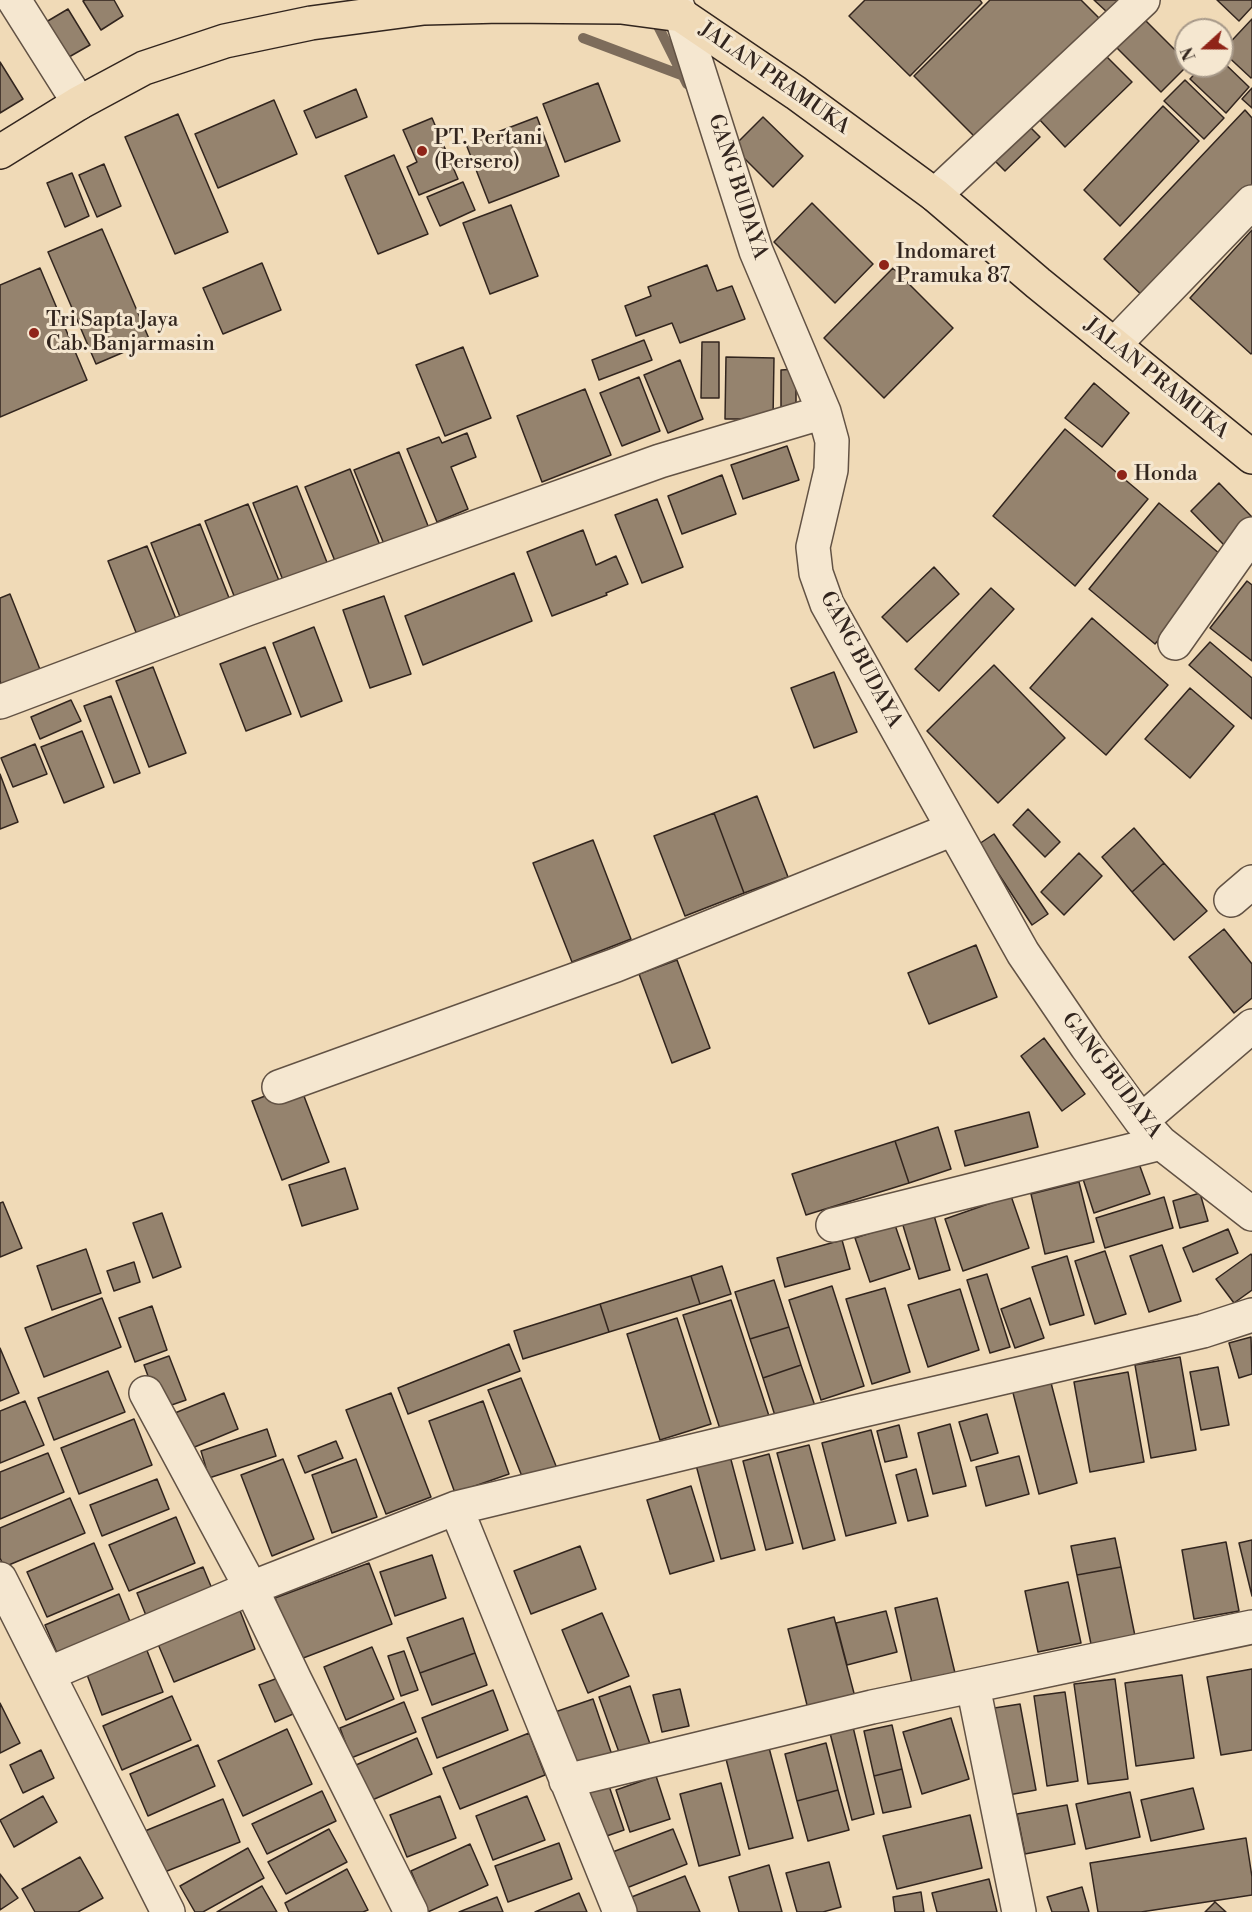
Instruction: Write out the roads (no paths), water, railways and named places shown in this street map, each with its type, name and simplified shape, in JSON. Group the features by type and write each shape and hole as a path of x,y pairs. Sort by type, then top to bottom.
{"main road":[{"name":"JALAN PRAMUKA","path":"0,152 79,103 144,68 225,41 311,23 424,8 678,7 935,195 1038,283 1252,456"}],"street":[{"path":"14,0 79,103"},
{"path":"935,195 1143,0"},
{"name":"GANG BUDAYA","path":"678,7 756,251 824,412 832,441 831,470 813,546 816,573 827,604 1023,953 1087,1047 1151,1132 1252,1214"},
{"path":"1114,345 1252,202"},
{"path":"0,702 247,609 649,465 824,412"},
{"path":"1175,643 1252,534"},
{"path":"279,1087 616,964 953,830"},
{"path":"832,1225 1151,1132 1252,1026"},
{"path":"48,1674 251,1588 456,1508 1203,1331 1252,1315"},
{"path":"146,1394 251,1588 411,1912"},
{"path":"456,1508 620,1912"},
{"path":"0,1578 168,1912"},
{"path":"566,1781 872,1707 1252,1627"},
{"path":"973,1686 1019,1912"}],"waterway":[{"path":"654,18 687,84"},
{"path":"583,38 684,76"}],"place":[{"name":"PT. Pertani (Persero)","path":"422,151"},
{"name":"Indomaret Pramuka 87","path":"884,265"},
{"name":"Tri Sapta Jaya Cab. Banjarmasin","path":"34,333"},
{"name":"Honda","path":"1122,475"}]}
